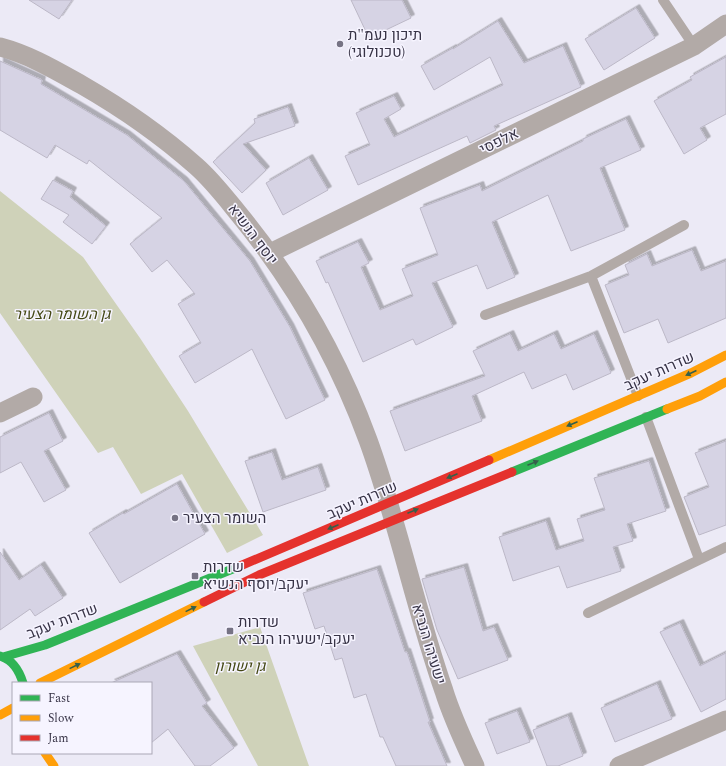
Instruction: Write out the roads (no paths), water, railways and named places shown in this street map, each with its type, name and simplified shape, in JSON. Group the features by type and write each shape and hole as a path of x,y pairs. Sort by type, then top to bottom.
{"street":[{"name":"אלפסי","path":"270,253 694,46 726,24"},
{"name":"יוסף הנשיא","path":"0,47 18,52 40,62 103,97 143,124 197,166 214,184 270,253 315,327 347,386 368,440 391,511"},
{"name":"שדרות יעקב","path":"42,682 391,511 638,396 691,373 726,355"},
{"name":"שדרות יעקב","path":"2,657 44,645 253,561 646,417 700,396 726,382"},
{"path":"0,413 33,396"},
{"name":"ישעיהו הנביא","path":"391,511 444,693 476,766"},
{"path":"2,657 17,668 23,682"},
{"path":"0,715 12,709"},
{"path":"619,766 726,720"},
{"path":"46,754 54,766"}],"lane":[{"path":"663,0 694,46"},
{"path":"485,315 591,276 684,225"},
{"path":"591,276 638,396"},
{"path":"646,417 698,559"},
{"path":"588,613 726,546"}],"place":[{"name":"תיכון נעמ\"ת (טכנולוגי)","path":"340,44"},
{"name":"השומר הצעיר","path":"175,518"},
{"name":"שדרות יעקב/יוסף הנשיא","path":"195,576"},
{"name":"שדרות יעקב/ישעיהו הנביא","path":"230,631"}],"park label":[{"name":"גן השומר הצעיר","path":"62,314"},
{"name":"גן ישורון","path":"240,666"}]}
